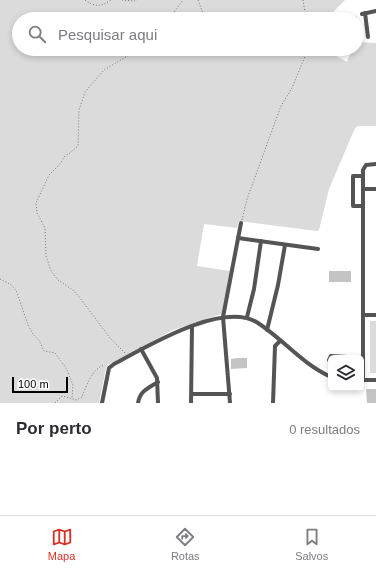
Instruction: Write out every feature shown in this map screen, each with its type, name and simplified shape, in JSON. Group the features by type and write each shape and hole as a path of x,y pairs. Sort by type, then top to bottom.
{"street":[{"path":"364,13 376,11"},
{"path":"364,18 368,37"},
{"path":"363,355 363,176 364,167 366,165 376,164 376,169"},
{"path":"363,176 353,176 353,206 363,206"},
{"path":"363,189 376,189"},
{"path":"230,403 223,317 231,282 241,223"},
{"path":"238,238 318,249"},
{"path":"247,317 254,289 261,241"},
{"path":"267,330 278,285 285,245"},
{"path":"363,315 376,315"},
{"path":"102,403 109,368 114,364 172,333 223,317 247,317 258,322 318,372 328,376"},
{"path":"191,403 192,326"},
{"path":"273,403 275,346 280,341"},
{"path":"141,350 157,378 158,403"},
{"path":"364,380 376,380"},
{"path":"138,403 143,392 158,382"},
{"path":"192,394 230,394"}],"path":[{"path":"86,0 92,5 99,6 111,0"},
{"path":"122,0 137,0"},
{"path":"174,12 183,0"},
{"path":"198,0 202,12"},
{"path":"303,0 305,12"},
{"path":"127,56 104,70 86,92 79,110 78,146 65,156 49,174 36,203 37,213 45,228 46,256 51,271 58,280 73,290 110,338 128,357"},
{"path":"241,223 247,199 281,106 292,88 305,56"},
{"path":"0,279 10,284 16,290 28,325 33,334 39,340 44,351 55,353 66,368 73,385 72,398"},
{"path":"54,403 62,396 76,400 82,397 96,371 102,366 106,365"}],"shaded area":[{"path":"0,0 345,0 334,12 12,12 12,56 336,56 347,62 349,56 364,56 364,42 376,43 376,126 358,126 355,128 329,189 319,230 317,231 239,221 237,228 204,224 197,266 230,271 222,314 173,330 108,365 106,368 99,403 0,403"},
{"path":"370,321 376,321 376,373 370,373"}],"building":[{"path":"329,271 351,271 351,282 329,282"},
{"path":"247,358 247,368 231,369 231,359"},
{"path":"366,389 376,389 376,403 367,403"}]}
